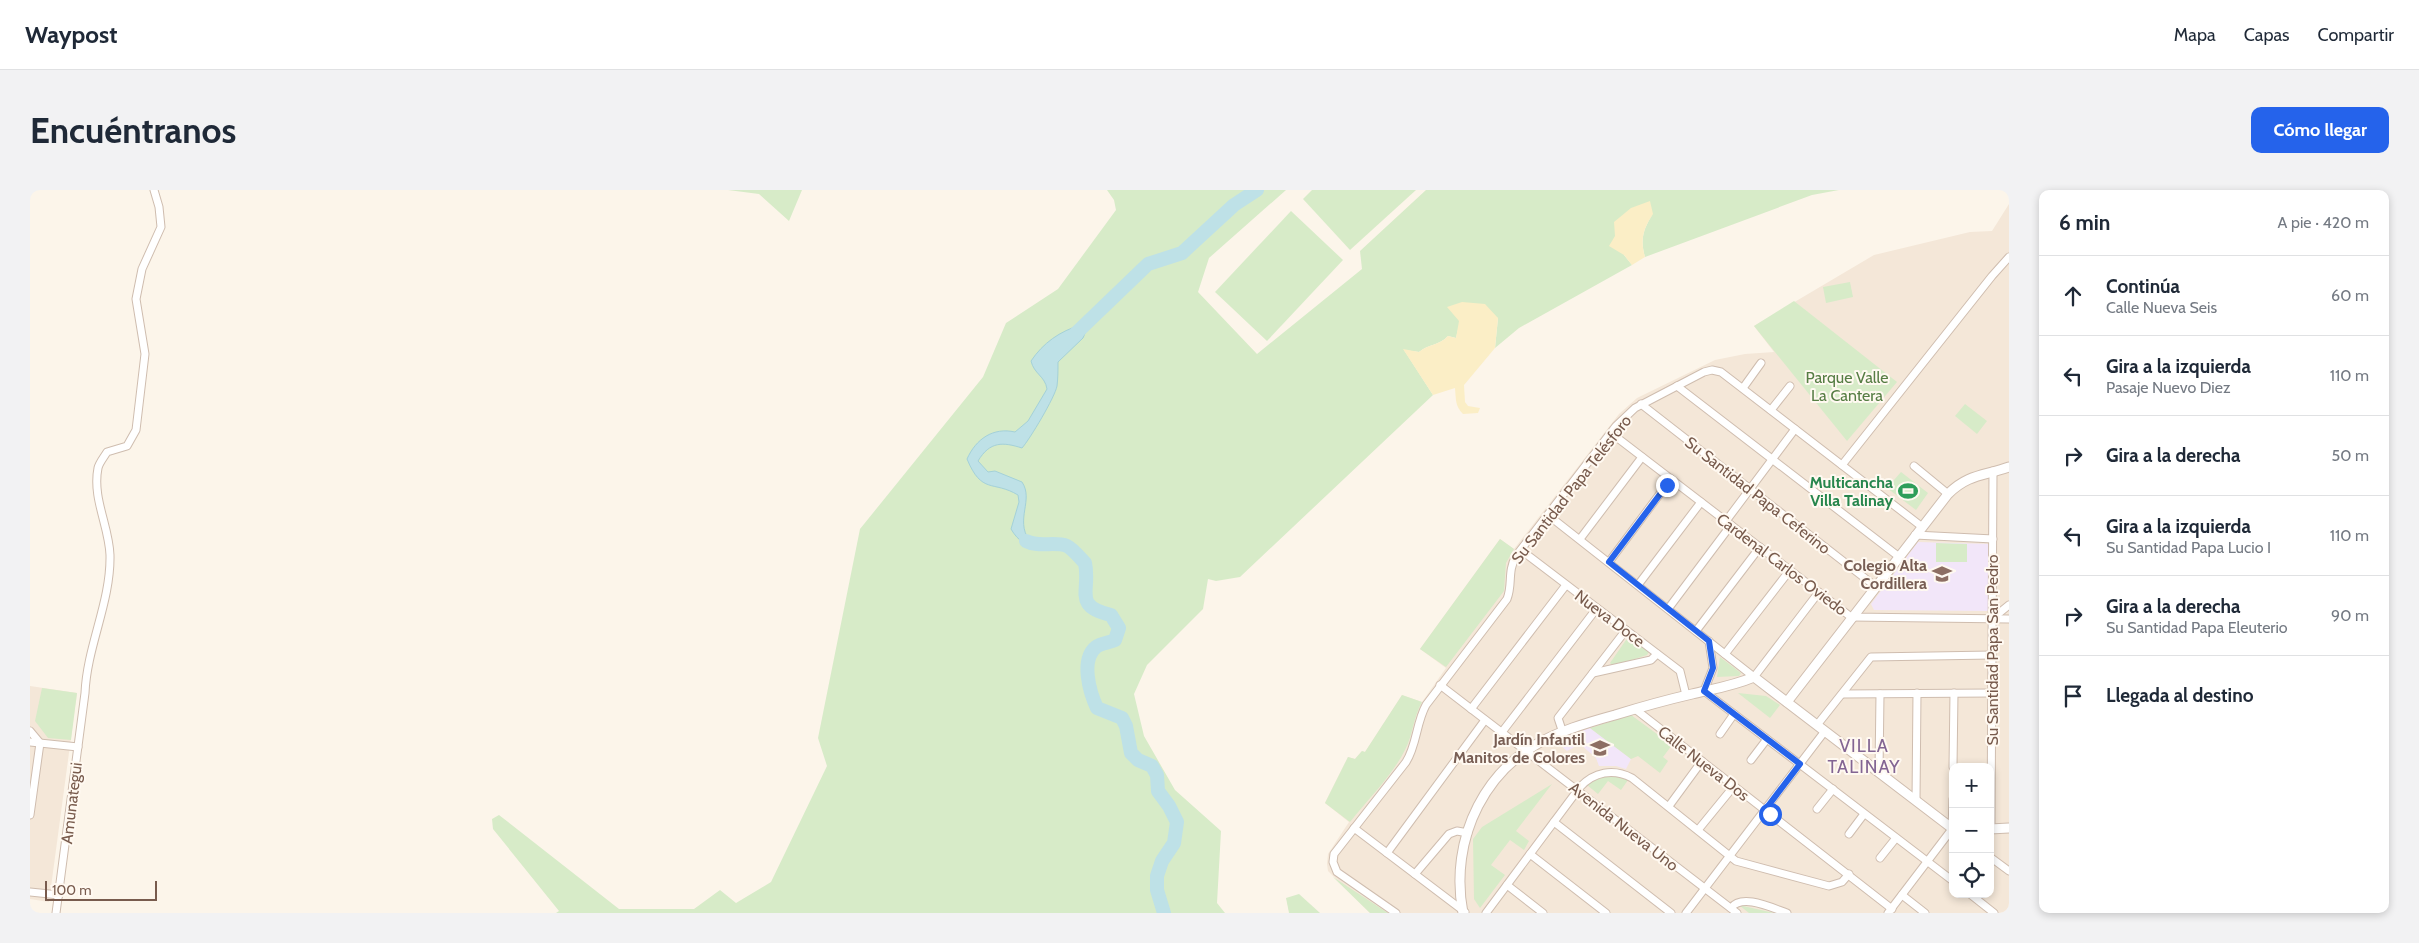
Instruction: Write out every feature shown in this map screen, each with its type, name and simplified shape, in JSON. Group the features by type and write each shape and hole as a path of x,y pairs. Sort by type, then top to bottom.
{"street":[{"name":"Amunategui","path":"56,913 85,693 86,669 102,608 109,565 110,553 98,497 98,467 107,452 127,446 136,430 145,354 136,299 142,269 161,227 160,207 154,190"},
{"path":"1842,465 2009,257"},
{"path":"1761,363 1743,388 1921,526"},
{"name":"Su Santidad Papa Telésforo","path":"1396,913 1335,869 1333,862 1334,854 1409,758 1422,713 1440,685 1507,599 1511,566 1521,550 1622,418 1641,404 1708,371 1717,371 1726,375 1743,388"},
{"path":"1677,386 1898,556"},
{"path":"1771,410 1790,386"},
{"name":"Su Santidad Papa Ceferino","path":"1641,404 1875,586"},
{"path":"1668,609 1750,488 1795,429"},
{"name":"Cardenal Carlos Oviedo","path":"1611,433 1851,617 2009,618"},
{"path":"1580,539 1642,457"},
{"path":"1914,466 1948,494"},
{"path":"1786,702 1921,526 1948,494 1968,478 2009,467"},
{"name":"Su Santidad Papa San Pedro","path":"1991,808 1994,471"},
{"path":"1609,562 1671,479"},
{"path":"1638,585 1701,502"},
{"path":"1548,515 1786,702 1949,826"},
{"path":"1914,535 1993,539"},
{"path":"1696,631 1760,547"},
{"name":"Nueva Doce","path":"1521,550 1680,671 1686,695"},
{"path":"1726,654 1790,570"},
{"path":"1471,709 1566,584"},
{"path":"1464,912 1460,871 1468,832 1479,806 1494,782 1526,751 1562,730 1686,695 1734,686 1754,677 1819,592"},
{"path":"1993,618 2009,605"},
{"path":"1502,732 1597,608"},
{"path":"1562,730 1558,718 1626,630"},
{"path":"1704,691 1713,668 1709,641"},
{"path":"1593,673 1651,660 1657,654"},
{"path":"1686,913 1800,764 1843,694 1871,657 1992,655"},
{"name":"Avenida Nueva Uno","path":"1440,685 1734,911"},
{"path":"1704,691 1949,878"},
{"path":"1916,801 1917,693"},
{"path":"1953,763 1954,693"},
{"path":"1843,694 1992,693"},
{"path":"1878,772 1880,694"},
{"name":"Calle Nueva Dos","path":"1635,709 1849,874 1890,911"},
{"path":"1720,734 1734,714"},
{"path":"1387,853 1485,720"},
{"path":"30,731 40,743 30,815"},
{"path":"1751,760 1767,739"},
{"path":"30,742 78,747"},
{"path":"1669,806 1702,761"},
{"path":"1486,913 1577,790 1592,777 1604,773 1616,772 1632,778 1736,861 1829,886 1842,882 1849,874"},
{"path":"1698,830 1734,786"},
{"path":"1817,809 1833,789"},
{"path":"1849,834 1864,814"},
{"path":"1554,822 1671,913"},
{"path":"1354,828 1464,912"},
{"path":"1994,829 2009,828"},
{"path":"1415,874 1450,834 1468,832"},
{"path":"1890,911 1949,834"},
{"path":"1880,858 1896,838"},
{"path":"1530,854 1606,913"},
{"path":"1994,860 2009,872"},
{"path":"1507,885 1543,913"},
{"path":"30,892 58,895"},
{"path":"1902,895 1925,913"},
{"path":"1975,898 1994,913"},
{"path":"1734,911 1735,903 1742,901 1788,913"}],"shaded area":[{"path":"2009,204 2009,913 1370,913 1328,871 1328,854 1349,822 1325,803 1348,757 1355,759 1362,751 1365,752 1402,695 1422,702 1446,668 1420,649 1500,539 1514,549 1619,414 1637,398 1715,360 1745,354 1774,352 1754,326 1874,255 1970,232 1992,231"},
{"name":"Colegio Alta Cordillera","path":"1918,542 1991,544 1991,608 1987,611 1874,610 1871,604"},
{"path":"30,686 77,693 49,902 30,899"},
{"name":"Jardín Infantil Manitos de Colores","path":"1590,728 1631,759 1626,769 1616,766 1599,766 1596,758 1580,744 1567,751 1555,741"}],"green space":[{"path":"728,190 802,190 789,221 759,194"},
{"path":"1107,190 1286,190 1209,258 1198,292 1257,354 1362,269 1360,251 1426,190 1839,190 1812,195 1645,257 1643,235 1653,214 1624,255 1632,265 1519,328 1495,348 1498,318 1448,307 1460,321 1456,338 1448,336 1441,342 1419,352 1404,350 1433,395 1240,577 1216,581 1208,579 1203,609 1147,665 1134,694 1144,736 1175,790 1221,831 1217,903 1225,913 556,913 559,911 493,829 492,819 499,815 619,909 694,909 720,890 736,903 771,882 827,766 818,738 860,529 983,377 1006,323 1058,289 1116,210 1114,200"},
{"path":"1312,190 1416,190 1350,250 1303,199"},
{"path":"1291,211 1343,260 1267,341 1215,292"},
{"path":"1850,282 1853,297 1826,303 1823,287"},
{"name":"Parque Valle La Cantera","path":"1794,301 1897,382 1847,441 1754,326"},
{"path":"1965,404 1987,421 1977,434 1955,416"},
{"name":"Multicancha Villa Talinay","path":"1901,472 1928,493 1916,510 1887,488"},
{"path":"1500,539 1514,549 1506,563 1504,591 1446,667 1420,649"},
{"path":"1936,543 1967,544 1967,562 1936,562"},
{"path":"1631,639 1649,652 1647,655 1613,666 1610,663 1626,640"},
{"path":"1720,657 1741,673 1739,676 1717,677"},
{"path":"42,688 77,693 71,740 48,738 35,721"},
{"path":"1738,693 1766,696 1780,705 1770,718"},
{"path":"1402,695 1422,702 1408,744 1400,760 1350,822 1325,803 1348,757 1355,759 1362,751 1365,752"},
{"path":"1631,715 1672,745 1663,757 1668,761 1660,773 1638,756 1631,759 1590,728"},
{"path":"1616,775 1628,780 1621,790 1608,781 1598,794 1587,785 1601,777"},
{"path":"1552,784 1516,831 1529,841 1524,850 1510,840 1491,865 1505,875 1480,908 1474,899 1473,839 1482,827"},
{"path":"1333,877 1388,913 1370,913"},
{"path":"1299,894 1320,913 1289,913 1286,898"},
{"path":"1739,905 1774,913 1749,913"}],"sand":[{"path":"1650,201 1653,214 1643,235 1645,257 1632,265 1624,255 1609,246 1615,236 1614,222 1631,208"},
{"path":"1462,302 1485,304 1498,318 1495,348 1464,385 1465,402 1468,406 1480,408 1478,413 1463,414 1460,411 1457,405 1455,388 1433,395 1403,349 1419,352 1441,342 1448,336 1456,338 1459,321 1447,307"}],"water":[{"path":"1081,325 1086,331 1083,338 1058,362 1057,386 1052,399 1026,443 1022,448 1003,444 997,445 987,450 978,461 988,472 995,471 1022,482 1026,496 1025,532 1029,540 1042,541 1041,548 1031,546 1023,543 1011,529 1019,502 1018,495 983,482 972,470 967,459 975,446 986,436 999,431 1015,432 1028,421 1047,389 1031,361 1053,338"}],"waterway":[{"path":"1070,339 1148,264 1182,253 1234,205 1257,190"},
{"path":"1026,541 1036,544 1067,546 1074,551 1085,563 1087,602 1091,607 1111,615 1119,628 1115,640 1096,647 1091,653 1087,668 1089,686 1097,708 1122,718 1126,726 1131,753 1138,760 1152,766 1157,775 1158,791 1169,806 1177,822 1174,843 1162,861 1157,876 1157,890 1164,913"}],"place":[{"name":"Multicancha Villa Talinay","path":"1908,491"},
{"name":"Colegio Alta Cordillera","path":"1942,574"},
{"name":"Jardín Infantil Manitos de Colores","path":"1600,748"}],"district":[{"name":"VILLA TALINAY","path":"1864,756"}],"route":[{"path":"1667,485 1609,562 1709,641 1713,655 1713,668 1711,678 1704,691 1800,764 1765,810 1770,814"}]}
